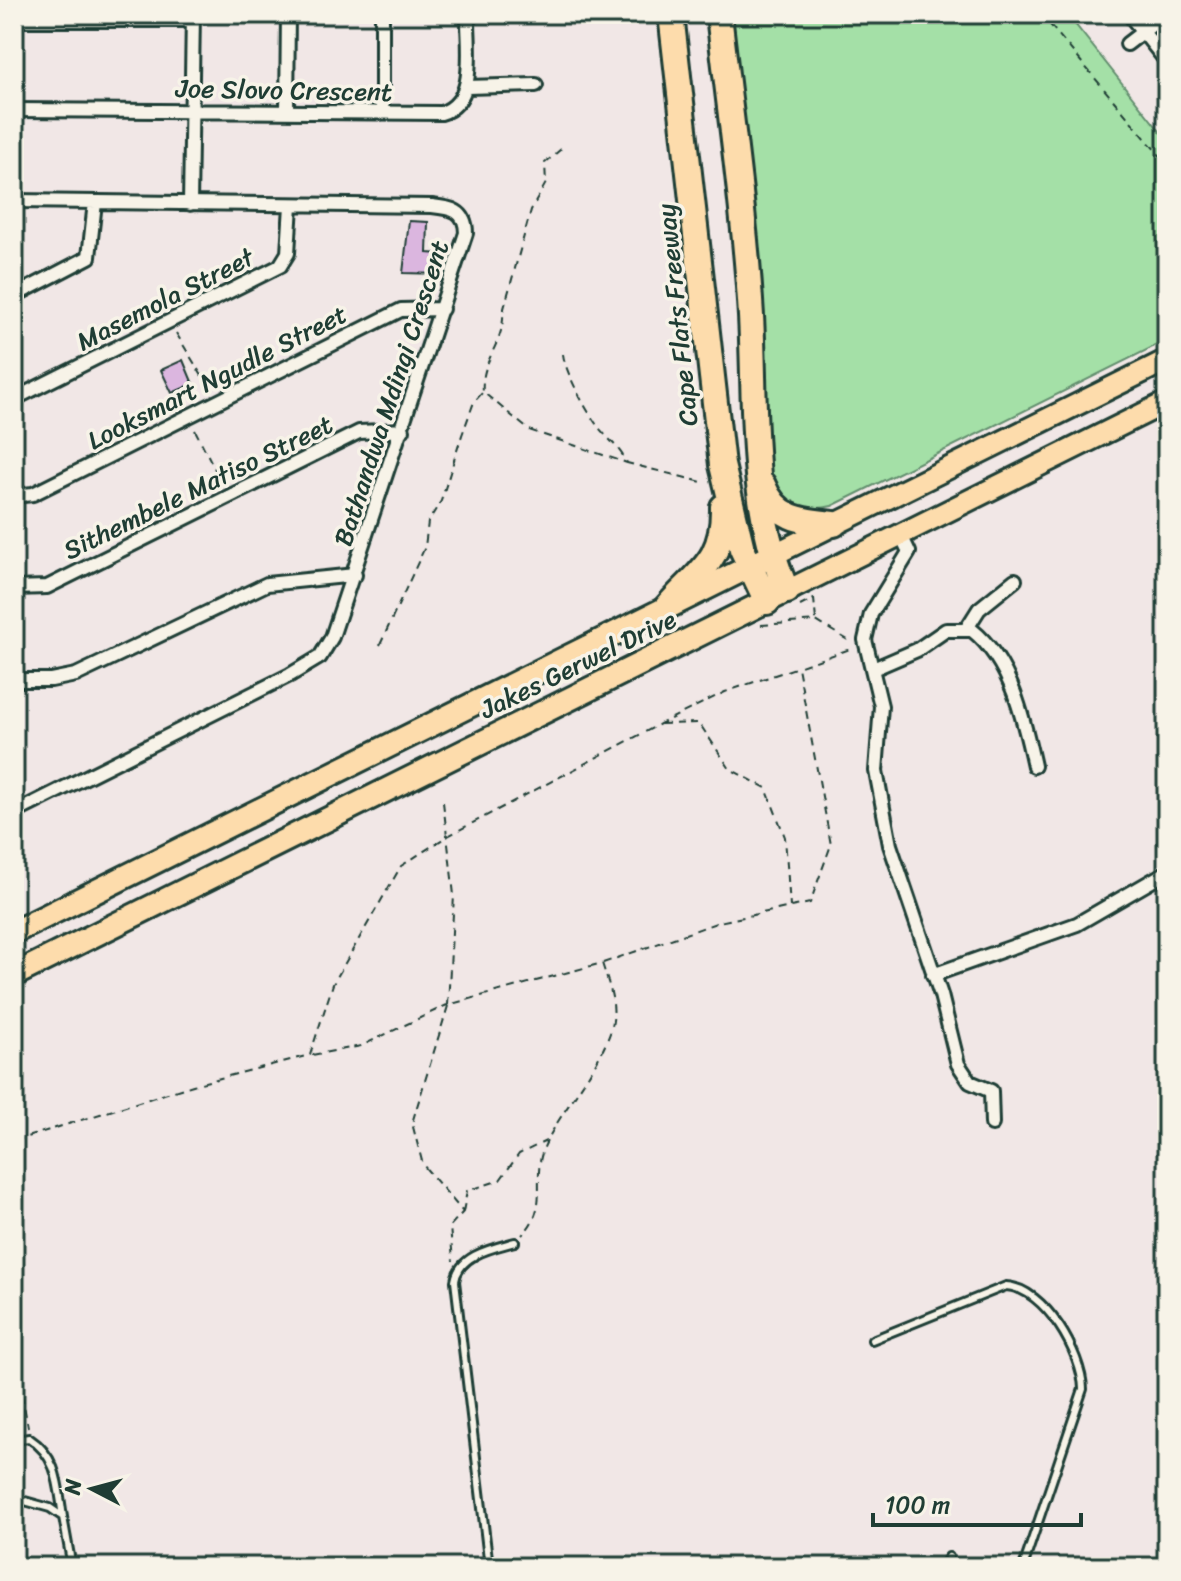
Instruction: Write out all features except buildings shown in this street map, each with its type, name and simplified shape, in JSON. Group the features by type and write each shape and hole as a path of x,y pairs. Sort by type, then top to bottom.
{"highway":[{"name":"Cape Flats Freeway","path":"671,14 716,474 738,536 760,561"},
{"name":"Cape Flats Freeway","path":"719,14 747,274 760,561 772,606"},
{"path":"757,468 770,500 786,515 799,521 834,524"},
{"path":"666,608 703,572 717,551 723,520 716,474"},
{"name":"Jakes Gerwel Drive","path":"14,932 760,561"},
{"name":"Jakes Gerwel Drive","path":"14,975 772,606"}],"main road":[{"name":"Jakes Gerwel Drive","path":"760,561 1167,360"},
{"name":"Jakes Gerwel Drive","path":"772,606 900,533 1167,402"}],"street":[{"path":"287,112 288,14"},
{"path":"382,14 382,113"},
{"path":"468,14 467,87 536,85"},
{"path":"1129,14 1167,62"},
{"path":"1127,44 1166,14"},
{"path":"14,20 193,17 190,204"},
{"name":"Joe Slovo Crescent","path":"14,110 447,112 457,105 467,87"},
{"name":"Bathandwa Mdingi Crescent","path":"14,201 432,206 456,210 463,216 466,233 355,575 277,581 76,675 51,680 14,680"},
{"path":"14,296 89,257 95,202"},
{"name":"Masemola Street","path":"14,399 280,266 288,253 291,205"},
{"name":"Looksmart Ngudle Street","path":"14,496 33,494 401,310 442,309"},
{"name":"Sithembele Matiso Street","path":"14,588 47,587 359,432 403,430"},
{"path":"900,533 909,552 871,614 866,631 866,650 881,706 876,771 890,845 963,1073 992,1094 992,1124"},
{"path":"14,813 314,663 332,637 355,575"},
{"path":"967,628 979,609 1015,580"},
{"path":"873,669 917,650 946,630 967,628 977,634 1004,673 1026,728 1034,766"},
{"path":"933,975 1077,924 1167,872"}],"lane":[{"path":"489,1567 455,1281 462,1266 474,1256 515,1242"},
{"path":"872,1340 1006,1286 1015,1287 1037,1303 1066,1335 1080,1363 1083,1389 1023,1567"},
{"path":"14,1440 29,1438 44,1448 55,1467 72,1567"},
{"path":"14,1498 50,1508 63,1517"},
{"path":"942,1567 949,1557"}],"path":[{"path":"1041,14 1167,164"},
{"path":"380,645 425,547 428,522 441,501 466,424 483,392 483,368 494,354 504,327 503,312 527,223 546,183 545,163 561,149"},
{"path":"169,321 216,402"},
{"path":"563,354 566,370 588,412 627,463"},
{"path":"483,392 529,430 627,463 716,474"},
{"path":"188,417 229,496"},
{"path":"814,599 816,621"},
{"path":"310,1055 333,984 401,866 446,837 725,692 857,647 844,635 816,621 772,606"},
{"path":"14,1141 193,1085 310,1055 361,1046 448,1005 602,963 719,922 810,903 831,845 798,667"},
{"path":"660,724 699,723 730,769 766,788 785,837 790,907"},
{"path":"443,802 454,895 448,1005 412,1123 423,1165 463,1212"},
{"path":"515,1242 534,1222 541,1200 539,1163 547,1141 559,1125 571,1097 610,1030 614,1001 602,963"},
{"path":"455,1281 450,1226 463,1212 467,1191 500,1180 519,1154 547,1141"},
{"path":"14,1353 23,1387 29,1438"},
{"path":"949,1557 970,1567"}],"green space":[{"path":"732,14 1067,14 1167,140 1167,340 832,506 812,508 788,499 769,478 760,268"}]}
